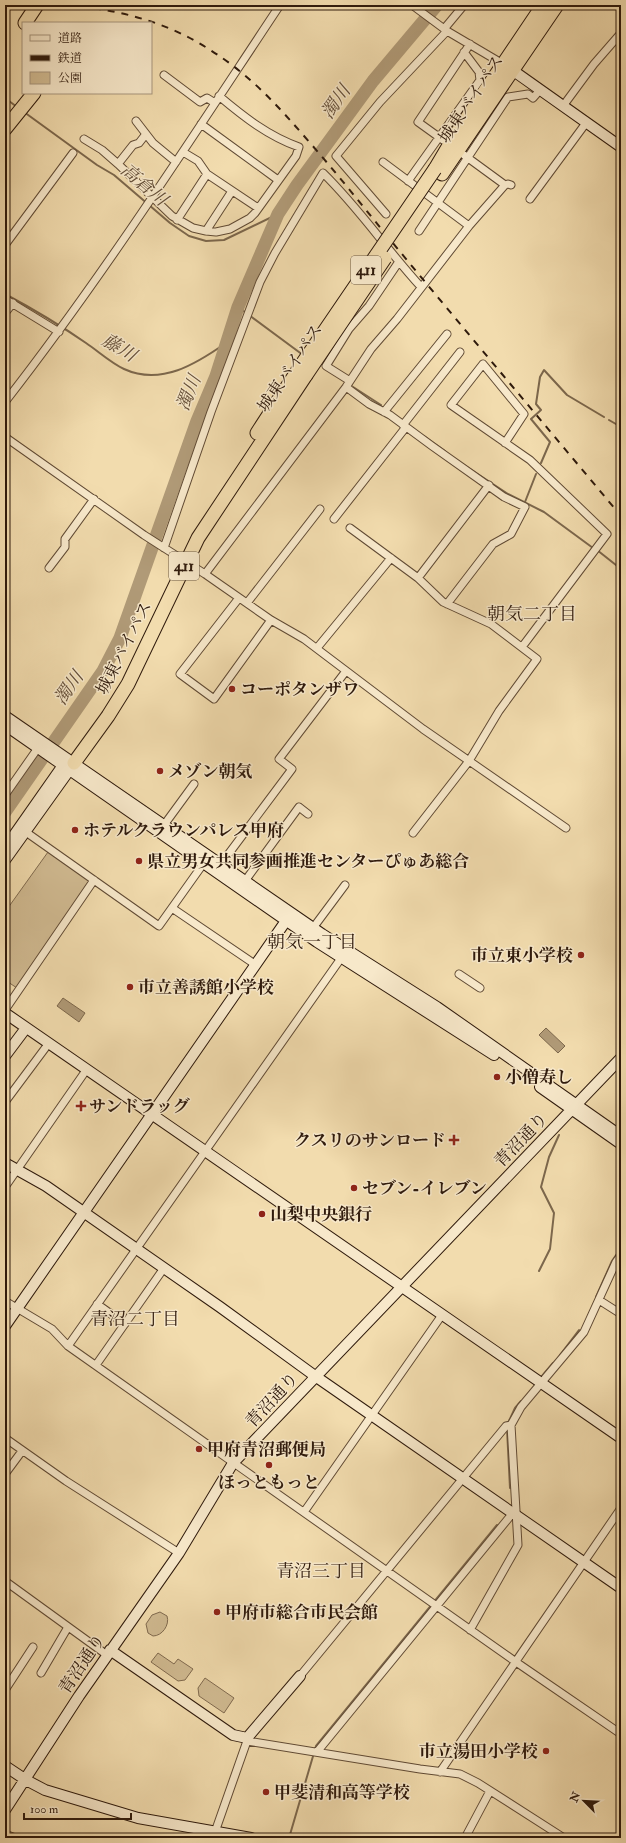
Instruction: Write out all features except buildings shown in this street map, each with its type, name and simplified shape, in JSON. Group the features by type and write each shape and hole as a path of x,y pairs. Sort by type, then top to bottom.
{"highway":[{"path":"26,22 37,5"},
{"name":"城東バイパス","path":"508,67 543,5"},
{"name":"城東バイパス","path":"65,761 101,712 121,680 213,498 302,373 508,67 557,5"},
{"path":"5,129 33,94"}],"street":[{"path":"5,402 59,332 144,210 280,5"},
{"path":"412,5 444,29 508,67 621,147"},
{"path":"386,214 336,156 380,102 464,5"},
{"path":"563,106 594,64 621,33"},
{"path":"441,139 418,122 470,44"},
{"path":"408,181 441,139 480,80 479,72 464,52"},
{"path":"84,139 102,150 177,220 193,228 216,232 230,229 250,218 296,156 299,147 283,142 250,122 217,99 207,98 200,102 164,75"},
{"path":"419,231 438,203 466,156 508,97 528,94 533,98 540,90"},
{"path":"136,120 153,143 176,162"},
{"path":"530,199 586,122"},
{"path":"201,124 278,180"},
{"path":"118,164 133,145 139,143 146,134"},
{"path":"182,152 198,161 207,174 258,208"},
{"path":"5,245 73,153"},
{"path":"205,574 348,384 371,349 397,319 469,226 508,185 466,156"},
{"path":"383,162 469,226"},
{"path":"164,548 211,412 260,282 275,253 322,173 347,198 398,263 421,287"},
{"path":"177,220 207,174"},
{"path":"206,231 232,191"},
{"path":"398,263 369,306 349,329 326,366 369,404 384,412 504,497 525,507 511,534 492,544 447,604"},
{"path":"5,299 59,332"},
{"path":"5,313 12,303"},
{"path":"384,412 447,334"},
{"path":"334,519 460,352"},
{"path":"506,443 524,414 483,364 450,405 530,460 607,534 522,647"},
{"path":"5,437 144,535 205,574 271,620 317,648 423,730 566,828"},
{"path":"418,578 489,485"},
{"path":"49,568 65,546 65,539 94,500"},
{"path":"247,604 320,509"},
{"path":"350,528 418,578 447,604 490,624 537,659 499,711 469,761 413,833"},
{"path":"317,648 391,558"},
{"path":"239,598 180,674 214,699 271,620"},
{"path":"221,864 292,769 279,759 346,671"},
{"path":"5,716 41,745"},
{"path":"5,725 41,745 164,825 206,860 221,864 245,881 289,917 313,928 344,954"},
{"path":"5,795 41,745"},
{"path":"5,860 65,761"},
{"path":"65,761 206,860 344,954 437,1007 574,1107 621,1144"},
{"path":"164,825 194,784"},
{"path":"245,881 299,807 308,814"},
{"path":"5,848 22,830"},
{"path":"22,830 159,926 206,860"},
{"path":"5,1010 94,880"},
{"path":"313,928 345,885"},
{"path":"172,908 256,965"},
{"path":"5,1326 289,917"},
{"path":"68,1346 344,954"},
{"path":"459,974 480,988"},
{"path":"5,1013 621,1438"},
{"path":"5,1056 26,1028"},
{"path":"5,1102 49,1043"},
{"name":"青沼通り","path":"5,1810 108,1653 179,1553 233,1463 621,1058"},
{"path":"5,1186 87,1069"},
{"path":"574,1107 621,1136"},
{"path":"5,1163 16,1171 46,1186 84,1212 462,1479 621,1588"},
{"path":"212,1834 247,1740 462,1479 509,1426 520,1407 584,1332 616,1262 621,1255"},
{"path":"96,1365 164,1268"},
{"path":"599,1300 621,1314"},
{"path":"5,1301 52,1329 68,1346 233,1463 516,1662 620,1730"},
{"path":"97,1304 125,1324"},
{"path":"304,1512 442,1315"},
{"path":"470,1630 518,1545 514,1515 509,1426"},
{"path":"6,1439 66,1481 179,1553"},
{"path":"5,1474 22,1450"},
{"path":"440,1772 621,1508"},
{"path":"314,1752 434,1604 514,1515"},
{"path":"5,1582 68,1627 233,1735 247,1740 314,1752 460,1774 490,1791 564,1838"},
{"path":"40,1673 68,1627"},
{"path":"5,1690 33,1647"},
{"path":"5,1766 26,1780 45,1790 138,1818 212,1834 251,1838"},
{"path":"465,1838 490,1791"},
{"path":"5,1834 15,1838"}],"green space":[{"path":"48,852 89,881 89,884 17,988 5,980 5,912"},
{"path":"160,1612 167,1616 167,1623 162,1632 156,1636 153,1636 148,1633 146,1624 152,1615"},
{"path":"158,1653 174,1664 178,1659 193,1669 185,1680 178,1681 151,1662"},
{"path":"205,1678 234,1698 224,1713 199,1696 198,1688"}],"shaded area":[{"path":"63,998 85,1013 79,1022 57,1006"},
{"path":"546,1028 565,1046 558,1053 539,1035"}],"waterway":[{"name":"濁川","path":"5,812 103,671 120,638 197,421 216,376 238,307 278,214 297,185 373,81 437,5"},
{"name":"高倉川","path":"5,98 17,107"},
{"name":"高倉川","path":"24,112 97,165 114,175 170,223 189,236 206,241 224,240 278,214"},
{"name":"藤川","path":"5,294 66,330 109,360 124,369 138,374 165,374 178,370 203,358 226,343"},
{"path":"238,307 303,355"},
{"path":"541,463 550,442 531,419 541,410 536,404 540,377 544,370 567,395 604,417"},
{"path":"350,385 381,405"},
{"path":"609,420 621,427"},
{"path":"424,436 445,451"},
{"path":"464,465 508,494 544,512 593,548"},
{"path":"525,502 536,474"},
{"path":"597,550 621,569"},
{"path":"539,1271 550,1249 554,1213 541,1187 549,1157 559,1135"},
{"path":"596,1297 612,1261 621,1248"},
{"path":"560,1355 579,1330"},
{"path":"542,1376 553,1363"},
{"path":"508,1423 515,1408 521,1401"},
{"path":"507,1429 510,1488"},
{"path":"289,1838 316,1746 497,1525"}],"railway":[{"path":"5,8 44,5"},
{"path":"52,5 112,11 171,29 190,38 223,58 251,80 299,130 621,516"}],"place":[{"name":"コーポタンザワ","path":"232,689"},
{"name":"メゾン朝気","path":"160,771"},
{"name":"ホテルクラウンパレス甲府","path":"75,830"},
{"name":"県立男女共同参画推進センターぴゅあ総合","path":"139,861"},
{"name":"市立東小学校","path":"581,955"},
{"name":"市立善誘館小学校","path":"130,987"},
{"name":"小僧寿し","path":"497,1077"},
{"name":"サンドラッグ","path":"81,1106"},
{"name":"クスリのサンロード","path":"454,1140"},
{"name":"セブン-イレブン","path":"354,1188"},
{"name":"山梨中央銀行","path":"262,1214"},
{"name":"甲府青沼郵便局","path":"199,1449"},
{"name":"ほっともっと","path":"269,1465"},
{"name":"甲府市総合市民会館","path":"217,1612"},
{"name":"市立湯田小学校","path":"546,1751"},
{"name":"甲斐清和高等学校","path":"266,1792"}],"district":[{"name":"朝気二丁目","path":"532,614"},
{"name":"朝気一丁目","path":"312,942"},
{"name":"青沼二丁目","path":"135,1319"},
{"name":"青沼三丁目","path":"321,1571"}]}
